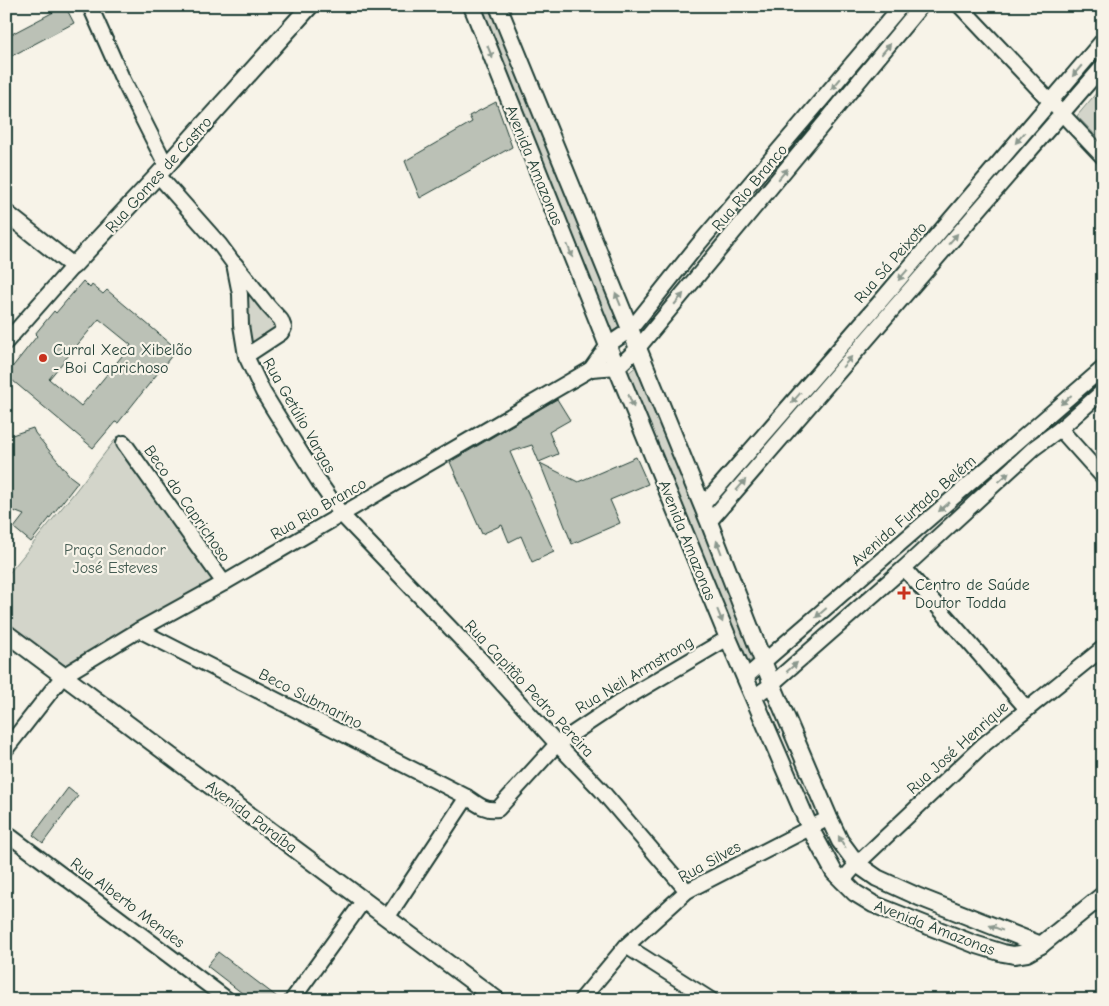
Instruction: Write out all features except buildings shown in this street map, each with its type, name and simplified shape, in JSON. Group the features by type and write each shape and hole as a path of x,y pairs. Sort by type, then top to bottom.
{"street":[{"name":"Rua Getúlio Vargas","path":"90,6 162,170 234,264 281,320 284,328 282,333 246,356"},
{"name":"Rua Gomes de Castro","path":"6,342 72,266 162,170 310,6"},
{"name":"Avenida Amazonas","path":"472,6 728,638 810,828 827,861 842,881 873,904 974,944 1003,953 1014,955 1034,949"},
{"name":"Avenida Amazonas","path":"498,6 709,522 772,684 840,841 857,864 878,878 1034,949"},
{"name":"Rua Rio Branco","path":"63,676 139,630 342,515 591,369 608,345 630,330 697,246 901,6"},
{"name":"Rua Rio Branco","path":"591,369 618,367 638,348 921,6"},
{"path":"960,6 1103,157"},
{"name":"Rua Sá Peixoto","path":"702,506 1103,40"},
{"name":"Rua Sá Peixoto","path":"709,522 1103,66"},
{"path":"6,213 72,266"},
{"name":"Rua Getúlio Vargas","path":"234,264 240,294 242,335 246,356 263,392 342,515"},
{"name":"Avenida Furtado Belém","path":"745,678 1103,368"},
{"path":"754,698 904,568 1034,448 1060,429 1103,391"},
{"path":"1060,429 1103,477"},
{"path":"1024,436 1034,448"},
{"name":"Beco do Caprichoso","path":"124,443 224,583"},
{"name":"Rua Capitão Pedro Pereira","path":"342,515 479,658 622,813 687,891"},
{"path":"904,568 1027,709"},
{"name":"Beco Submarino","path":"139,630 467,797"},
{"name":"Avenida Paraíba","path":"6,633 497,1000"},
{"name":"Rua Neil Armstrong","path":"467,797 485,809 498,809 557,744 623,700 728,638"},
{"name":"Rua José Henrique","path":"842,881 857,864 961,764 1103,648"},
{"path":"6,749 63,676"},
{"path":"387,918 467,797"},
{"name":"Rua Silves","path":"581,1000 626,946 687,891 829,818"},
{"name":"Rua Alberto Mendes","path":"6,833 228,1000"},
{"path":"1034,949 1103,895"},
{"path":"292,1000 364,900"},
{"path":"626,946 711,1000"}],"green space":[{"path":"479,6 492,6 621,326 610,333"},
{"path":"1103,85 1103,143 1077,116"},
{"path":"243,272 285,326 248,352"},
{"path":"638,365 757,656 745,665 627,374"},
{"name":"Praça Senador José Esteves","path":"118,436 187,536 221,579 65,675 6,630 6,577"}],"place":[{"name":"Curral Xeca Xibelão - Boi Caprichoso","path":"43,358"},
{"name":"Centro de Saúde Doutor Todda","path":"904,593"}]}
